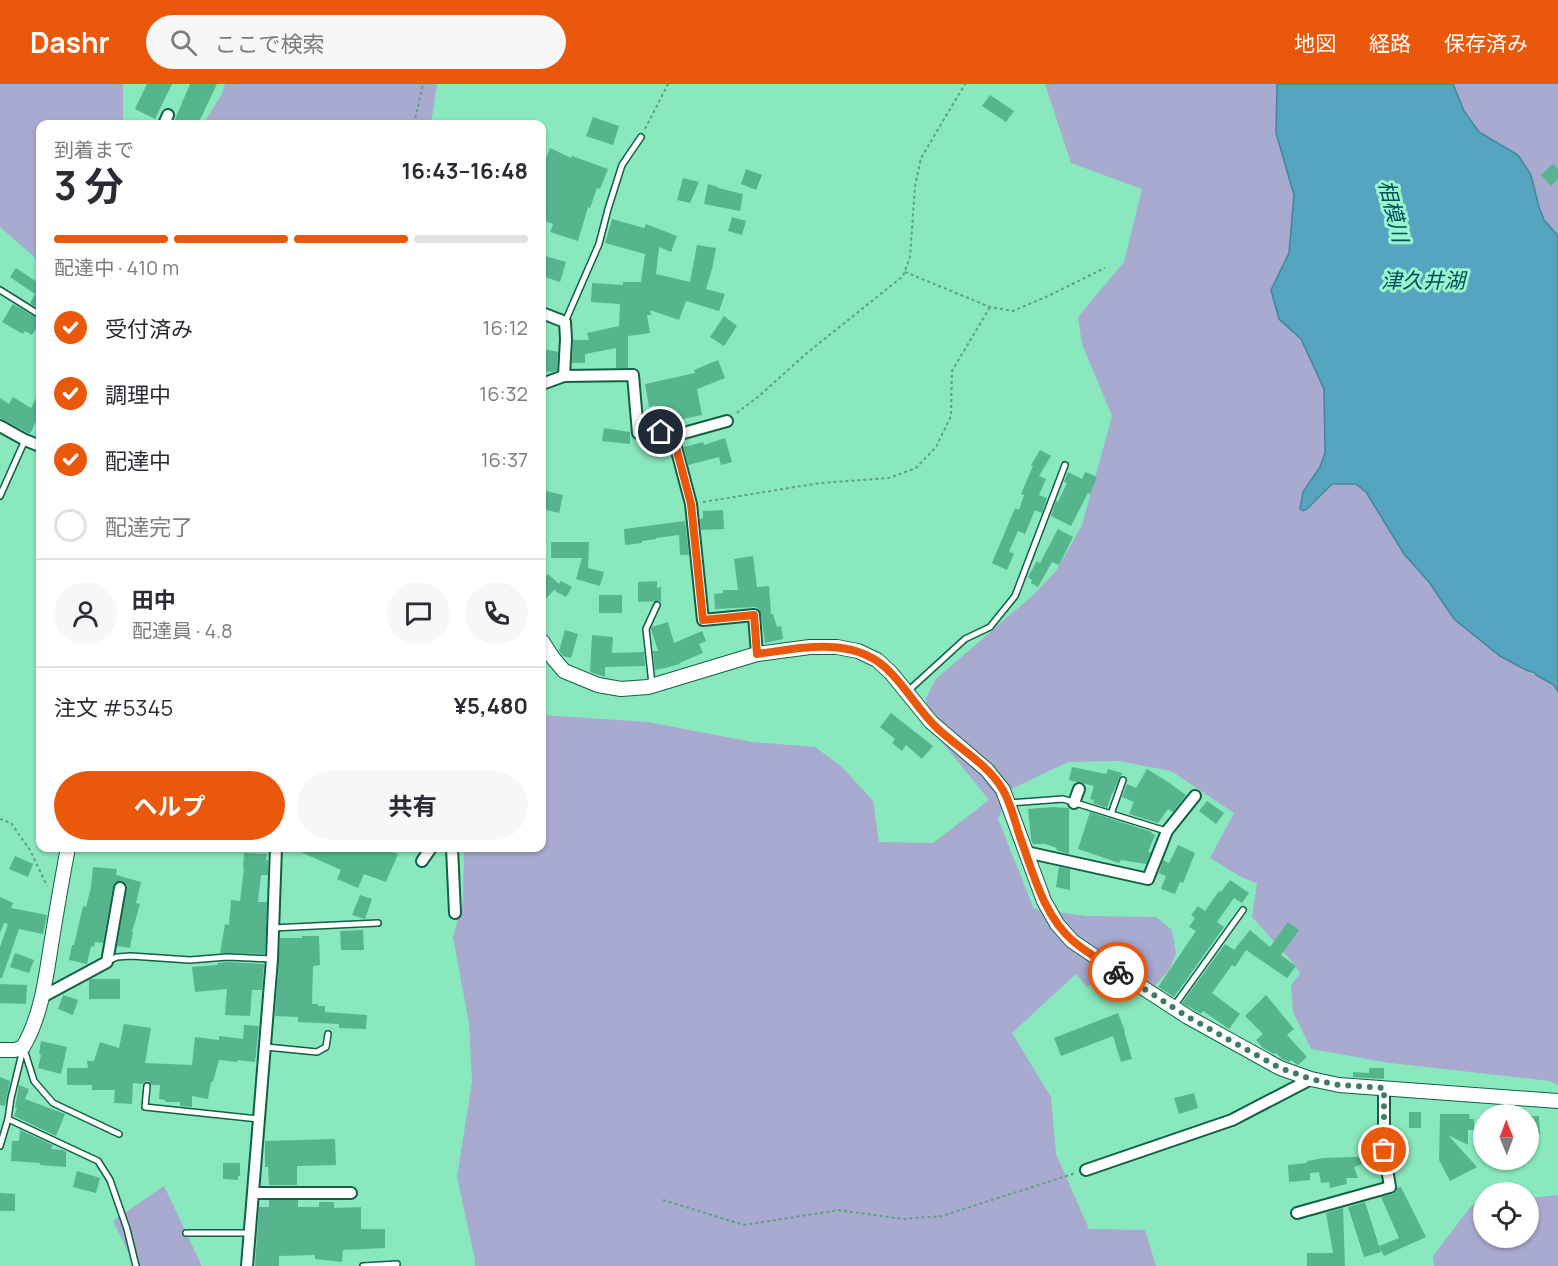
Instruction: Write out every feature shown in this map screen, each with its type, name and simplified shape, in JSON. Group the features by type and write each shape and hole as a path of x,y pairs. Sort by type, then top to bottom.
{"street":[{"path":"546,315 565,322 564,376"},
{"path":"546,383 564,376 633,375 638,434 661,432 673,436 727,421"},
{"path":"0,426 36,444"},
{"path":"673,436 691,504 703,620 754,615 757,654"},
{"path":"546,647 564,671 598,685 621,689 652,686 757,654 810,647 837,647 858,651 877,660 891,673 931,722 987,770 1003,790 1044,901 1057,924 1072,940 1173,1007 1280,1068 1311,1079 1339,1085 1558,1101"},
{"path":"1074,803 1079,789"},
{"path":"1026,852 1148,879 1167,831 1195,796"},
{"path":"0,1050 15,1050 24,1047 31,1035 42,997 67,852"},
{"path":"247,1266 272,958 276,852"},
{"path":"422,861 428,852"},
{"path":"452,852 455,914"},
{"path":"42,997 107,962 120,888"},
{"path":"1086,1170 1232,1120 1311,1079"},
{"path":"1297,1214 1390,1187 1384,1150 1384,1088"},
{"path":"253,1193 351,1193"}],"lane":[{"path":"565,322 599,244 622,165 641,137"},
{"path":"0,290 36,312"},
{"path":"0,496 25,440"},
{"path":"907,692 965,639 990,627 1015,596 1065,465"},
{"path":"652,686 646,629 657,605"},
{"path":"1111,814 1123,780"},
{"path":"1008,803 1063,800 1167,831"},
{"path":"1173,1007 1243,910"},
{"path":"272,928 378,922"},
{"path":"107,962 117,957 131,956 190,960 227,957 272,958"},
{"path":"264,1047 316,1052 326,1047 328,1034"},
{"path":"0,1146 24,1047"},
{"path":"24,1047 34,1081 53,1103 119,1134"},
{"path":"147,1086 145,1107 258,1119"},
{"path":"8,1119 98,1161 110,1180 127,1228 136,1266"},
{"path":"186,1233 250,1233"},
{"path":"363,1266 397,1264"}],"path":[{"path":"415,120 423,84"},
{"path":"641,137 668,84"},
{"path":"727,421 903,276 910,257 915,186 921,158 965,84"},
{"path":"905,272 990,307 1013,311 1105,268"},
{"path":"691,504 820,483 889,478 916,468 936,447 951,416 952,371 990,307"},
{"path":"0,819 11,823 30,850 57,906"},
{"path":"663,1200 744,1225 839,1210 902,1219 942,1216 1086,1170"}],"shaded area":[{"path":"0,84 123,84 123,120 36,120 36,258 0,227"},
{"path":"225,84 437,84 432,120 206,120 222,94"},
{"path":"1045,84 1277,84 1276,133 1294,195 1289,253 1271,290 1279,319 1301,339 1324,389 1325,453 1320,467 1303,492 1300,509 1307,509 1332,484 1356,484 1366,492 1404,554 1500,656 1554,685 1558,692 1558,1085 1550,1081 1390,1063 1311,1049 1293,1012 1291,985 1300,974 1296,966 1252,917 1257,883 1243,878 1210,858 1234,813 1171,771 1119,761 1068,762 1011,789 998,819 1034,909 1086,916 1156,917 1172,930 1176,954 1169,970 1154,987 1124,964 1087,987 1076,974 1012,1033 1051,1097 1056,1154 1089,1229 1145,1230 1156,1266 475,1266 457,1177 472,1082 469,1023 453,937 463,902 464,852 546,852 546,715 648,722 752,742 815,747 842,767 873,801 879,842 933,843 989,800 929,726 926,698 936,679 1033,595 1056,571 1082,525 1112,416 1082,344 1078,317 1124,262 1142,189 1071,163"},
{"path":"1453,84 1558,84 1558,236 1544,220 1531,175 1518,155 1479,132 1464,111"},
{"path":"164,1186 201,1266 135,1266 113,1221"},
{"path":"1558,1195 1558,1266 1434,1266 1433,1256 1472,1205 1473,1248 1539,1248 1539,1197"}],"water":[{"name":"津久井湖","path":"1277,84 1453,84 1464,111 1479,132 1518,155 1531,175 1544,220 1558,236 1558,692 1554,685 1535,673 1500,656 1454,619 1429,582 1404,554 1366,492 1356,484 1332,484 1307,509 1303,511 1300,509 1303,492 1320,467 1325,453 1324,389 1301,339 1279,319 1271,290 1289,253 1294,195 1276,133"}],"building":[{"path":"147,84 172,84 155,119 135,109"},
{"path":"190,84 217,84 200,120 175,120"},
{"path":"990,95 1014,111 1006,122 982,106"},
{"path":"593,117 619,126 613,145 586,136"},
{"path":"550,148 571,158 572,156 608,169 600,189 597,188 590,208 588,207 578,241 550,232 553,224 546,221 546,158"},
{"path":"1553,164 1558,169 1558,179 1551,186 1541,175"},
{"path":"746,169 762,175 756,190 741,184"},
{"path":"683,178 699,182 690,203 677,200"},
{"path":"708,184 743,194 740,211 704,204"},
{"path":"732,217 746,221 742,235 728,231"},
{"path":"612,219 644,228 646,224 677,236 671,252 659,247 656,274 690,282 697,245 716,248 706,289 725,294 719,311 686,301 679,320 650,310 651,315 647,315 650,333 628,336 628,368 616,368 616,348 585,354 585,363 572,363 573,340 589,340 587,333 619,326 620,304 591,302 592,283 623,285 623,282 641,282 645,254 605,243"},
{"path":"546,256 566,262 560,282 546,277"},
{"path":"16,268 36,281 36,307 30,303 35,294 10,277"},
{"path":"13,304 36,318 36,331 32,335 25,331 23,334 2,322"},
{"path":"724,316 737,326 724,346 710,337"},
{"path":"546,349 558,352 557,371 546,371"},
{"path":"718,360 725,378 697,389 702,415 660,425 655,405 649,407 645,384 695,373 694,370"},
{"path":"13,397 31,408 36,398 36,421 30,434 0,418 0,398 9,404"},
{"path":"604,428 630,432 630,444 602,441"},
{"path":"725,438 732,462 721,465 719,457 688,465 684,447 703,442 704,445"},
{"path":"1040,450 1051,456 1039,476 1046,479 1039,495 1047,498 1042,513 1035,510 1025,534 1018,531 1009,551 1014,554 1007,570 992,563 1015,508 1019,510 1024,495 1021,494 1033,466 1031,465"},
{"path":"1068,472 1082,479 1085,472 1097,477 1071,526 1051,516 1056,501 1058,502 1067,483 1064,482"},
{"path":"546,491 563,495 559,513 546,510"},
{"path":"723,510 724,529 701,530 700,519 703,519 703,511"},
{"path":"685,521 689,555 680,555 679,535 625,545 624,529"},
{"path":"1058,529 1073,537 1059,565 1052,562 1038,587 1031,583 1032,580 1028,577 1037,561 1040,563"},
{"path":"551,542 589,542 588,568 604,572 600,586 576,579 582,558 551,558"},
{"path":"753,556 757,587 769,586 771,614 773,614 777,627 781,626 783,639 765,643 761,614 756,607 715,609 714,594 723,593 723,590 738,590 734,559"},
{"path":"548,574 559,584 561,581 572,587 566,597 555,591 556,588 546,599"},
{"path":"657,581 657,588 661,587 661,601 638,602 638,582"},
{"path":"599,595 622,595 622,613 599,613"},
{"path":"668,622 674,643 702,631 706,641 699,644 703,653 680,664 655,670 653,651 658,651 651,629"},
{"path":"565,630 578,634 571,658 563,656 559,651"},
{"path":"592,635 613,637 612,653 644,652 645,666 605,667 605,677 590,672"},
{"path":"891,713 933,746 922,759 906,745 902,751 892,743 895,739 880,727"},
{"path":"1072,767 1106,774 1108,769 1122,773 1107,808 1093,803 1094,800 1090,799 1094,786 1069,780"},
{"path":"1147,769 1186,795 1173,812 1168,809 1158,823 1129,814 1134,802 1122,797 1127,784 1136,788"},
{"path":"1207,801 1224,813 1216,824 1199,811"},
{"path":"1069,808 1069,854 1045,844 1033,844 1031,839 1028,809"},
{"path":"1090,812 1152,832 1155,835 1146,864 1121,860 1119,863 1078,849"},
{"path":"1178,845 1195,853 1183,883 1180,882 1175,894 1161,889 1166,876 1159,873 1163,860 1169,863"},
{"path":"301,852 393,852 398,854 386,882 364,874 358,888 337,879 341,870"},
{"path":"244,853 267,854 268,875 261,875 258,902 267,902 265,954 220,953 225,924 229,925 231,900 240,901"},
{"path":"15,856 33,864 28,877 9,869"},
{"path":"93,867 117,869 116,875 141,882 136,903 140,904 130,948 117,946 127,885 122,881 115,883 103,943 95,942 94,947 91,946 87,964 69,960 83,906 86,907"},
{"path":"1059,867 1070,869 1070,890 1056,887"},
{"path":"1230,880 1249,893 1242,903 1234,898 1217,922 1224,927 1174,997 1158,987 1196,931 1189,927 1195,918 1191,915 1198,906 1205,911"},
{"path":"360,895 372,899 365,919 352,915"},
{"path":"0,897 13,903 11,908 47,915 43,934 19,929 2,978 0,978 0,947 8,924 4,923 0,933"},
{"path":"1288,922 1299,930 1281,955 1296,966 1287,978 1246,950 1235,967 1232,965 1212,993 1240,1014 1229,1029 1203,1011 1201,1014 1182,1003 1225,944 1234,950 1250,930 1270,947"},
{"path":"363,930 364,950 341,950 340,931"},
{"path":"302,936 319,936 320,965 313,966 312,1004 325,1006 325,1012 367,1015 366,1029 339,1028 339,1024 298,1022 298,1017 275,1016 280,938 302,938"},
{"path":"15,953 34,960 29,973 10,967"},
{"path":"227,962 264,964 262,990 252,990 250,1016 225,1015 227,989 195,992 192,967"},
{"path":"120,979 120,999 89,999 89,980"},
{"path":"0,984 27,985 26,1004 0,1003"},
{"path":"63,995 78,1000 73,1015 58,1009"},
{"path":"1266,995 1294,1029 1287,1035 1307,1057 1298,1065 1263,1048 1256,1040 1263,1034 1245,1016"},
{"path":"1118,1013 1132,1059 1121,1062 1113,1036 1061,1056 1054,1038"},
{"path":"124,1024 151,1028 145,1063 192,1065 195,1037 219,1040 219,1036 243,1039 244,1025 259,1026 255,1062 219,1060 208,1099 192,1096 192,1107 180,1106 180,1102 165,1102 159,1099 160,1085 152,1085 148,1081 143,1084 133,1083 132,1104 114,1103 115,1090 92,1090 92,1085 67,1085 67,1068 88,1068 87,1061 94,1061 100,1042 119,1048"},
{"path":"41,1041 67,1047 61,1074 38,1068"},
{"path":"1369,1068 1384,1068 1384,1079 1353,1077 1353,1072 1369,1073"},
{"path":"0,1077 10,1081 5,1106 0,1105"},
{"path":"19,1085 29,1089 25,1099 65,1114 56,1136 14,1116"},
{"path":"1194,1093 1198,1108 1179,1114 1174,1098"},
{"path":"1409,1112 1421,1112 1421,1128 1409,1128"},
{"path":"1440,1114 1469,1114 1470,1119 1473,1119 1473,1130 1468,1130 1468,1145 1448,1135 1473,1163 1473,1169 1450,1181 1439,1160"},
{"path":"20,1130 53,1145 51,1149 66,1152 66,1167 11,1161 12,1141 19,1141"},
{"path":"335,1139 336,1165 297,1166 297,1185 269,1185 268,1167 265,1167 265,1141"},
{"path":"1377,1156 1379,1171 1369,1171 1365,1163 1354,1167 1358,1178 1346,1178 1347,1184 1330,1188 1329,1182 1321,1183 1319,1172 1310,1173 1310,1180 1289,1182 1288,1165 1324,1158"},
{"path":"223,1163 240,1163 238,1180 223,1179"},
{"path":"77,1171 100,1178 96,1193 73,1187"},
{"path":"1401,1187 1426,1237 1384,1256 1379,1246 1399,1238 1381,1197 1393,1194 1397,1188"},
{"path":"0,1193 15,1194 15,1211 0,1211"},
{"path":"269,1200 298,1200 298,1207 319,1207 319,1202 334,1202 334,1208 361,1207 361,1229 385,1229 385,1248 343,1250 342,1262 315,1259 315,1255 279,1256 279,1266 255,1266 259,1207 269,1207"},
{"path":"1365,1202 1381,1252 1364,1257 1348,1207"},
{"path":"1343,1208 1345,1266 1307,1266 1307,1253 1333,1253 1326,1213"}],"way so far":[{"path":"1118,972 1188,1017 1280,1068 1311,1079 1339,1085 1384,1088 1384,1150"}],"route":[{"path":"661,432 673,436 691,504 703,620 754,615 757,654 810,647 837,647 858,651 877,660 891,673 931,722 987,770 1003,790 1044,901 1057,924 1072,940 1118,972"}],"water label":[{"name":"相模川","path":"1394,211"}]}
